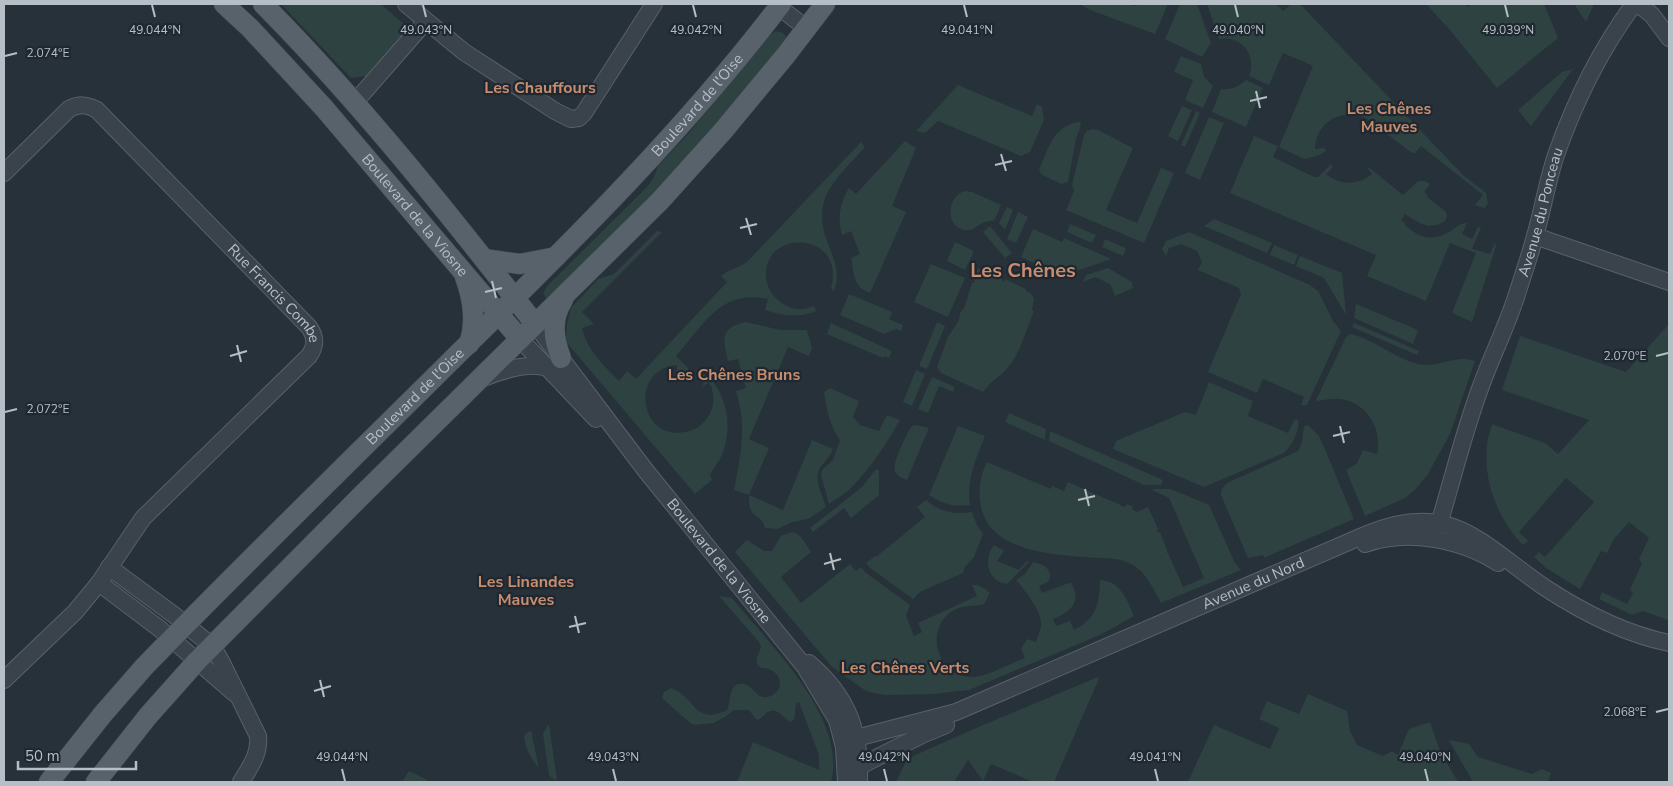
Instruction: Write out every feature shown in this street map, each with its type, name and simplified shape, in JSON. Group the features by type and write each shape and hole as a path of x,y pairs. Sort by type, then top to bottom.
{"main road":[{"name":"Boulevard de la Viosne","path":"224,4 250,28 311,93 500,313 520,339"},
{"name":"Boulevard de la Viosne","path":"263,4 355,102 535,324"},
{"path":"96,782 148,716 197,661 660,201 723,132 825,4"},
{"name":"Boulevard de l'Oise","path":"49,782 103,714 172,639 557,257 626,185 757,37 780,6"},
{"path":"484,260 520,264 557,257"},
{"path":"460,266 470,292 473,312 474,324 469,344"},
{"path":"554,363 554,321 566,293"}],"street":[{"path":"406,4 473,58 568,118 579,118 584,113 654,4"},
{"name":"Avenue du Ponceau","path":"1439,524 1482,382 1507,324 1535,236 1543,199 1566,129 1597,61 1634,4"},
{"path":"1638,4 1652,15 1669,38"},
{"name":"Boulevard de l'Oise","path":"780,6 806,28"},
{"path":"355,102 426,21"},
{"name":"Rue Francis Combe","path":"4,173 69,109 83,104 90,106 309,327 314,338 313,349 309,356 143,518 99,583 75,612 4,680"},
{"path":"1535,236 1669,282"},
{"name":"Boulevard de la Viosne","path":"535,324 554,363 793,651 831,709 851,753"},
{"name":"Boulevard de la Viosne","path":"520,339 554,363"},
{"path":"479,380 512,369 554,363"},
{"name":"Avenue du Nord","path":"851,753 956,712 1385,527 1412,522 1439,524 1458,528 1481,540 1545,588 1584,611 1623,629 1669,643"},
{"path":"1421,538 1438,527 1439,524"},
{"name":"Avenue du Nord","path":"851,753 924,734 1364,545 1392,537 1421,538 1463,546 1477,551 1500,564 1548,599 1593,624 1632,640 1669,651"},
{"path":"109,568 212,646 255,728 259,745 252,764 241,782"},
{"path":"99,583 172,639 238,696"},
{"path":"846,782 851,753"},
{"path":"851,753 859,782"}],"green space":[{"path":"281,4 381,4 409,29 366,76 351,78"},
{"path":"1080,4 1130,4 1136,6 1137,4 1168,4 1155,34 1090,10"},
{"path":"1180,4 1197,4 1211,43 1202,57 1165,39"},
{"path":"1207,4 1276,4 1283,11 1291,4 1300,4 1464,176 1486,193 1488,204 1484,208 1475,205 1483,195 1421,146 1415,153 1412,153 1366,118 1357,115 1340,116 1325,124 1316,139 1315,149 1325,148 1326,151 1317,156 1304,159 1279,147 1313,66 1283,53 1269,85 1249,76 1251,61 1246,48 1235,40 1219,39"},
{"path":"1426,4 1465,4 1468,7 1472,4 1544,4 1558,38 1497,88"},
{"path":"1574,4 1594,4 1586,22"},
{"path":"776,31 783,33 787,38 786,44 673,174 569,279 546,298 543,294 547,286 646,188 653,179 658,166 688,134 771,34"},
{"path":"1181,56 1201,64 1204,77 1213,86 1203,108 1185,100 1193,80 1174,72"},
{"path":"1573,69 1531,126 1518,110 1562,72"},
{"path":"1246,80 1263,88 1246,127 1212,112 1221,89 1234,88"},
{"path":"958,85 1032,116 1037,104 1042,107 1044,120 1030,152 1021,156 938,121 925,133 916,131"},
{"path":"1182,106 1192,110 1178,141 1168,136"},
{"path":"1196,111 1200,113 1185,147 1181,145"},
{"path":"1209,117 1224,123 1200,180 1185,173"},
{"path":"1080,122 1081,125 1076,139 1068,182 1061,184 1041,174 1039,170 1048,147 1056,134"},
{"path":"1092,129 1098,130 1133,148 1106,210 1137,223 1161,168 1174,173 1144,243 1066,210 1074,191 1072,185 1084,135"},
{"path":"1254,136 1278,146 1273,157 1314,177 1318,177 1331,164 1333,167 1326,174 1338,181 1349,183 1367,178 1372,174 1366,167 1403,195 1418,181 1425,181 1430,184 1424,192 1427,194 1427,197 1446,212 1445,221 1437,225 1428,226 1405,214 1401,220 1405,225 1421,236 1431,238 1443,235 1467,223 1462,234 1472,239 1478,227 1481,228 1472,249 1490,254 1495,243 1496,246 1472,322 1452,313 1476,253 1450,243 1426,301 1367,276 1376,255 1230,193"},
{"path":"905,141 916,148 892,206 906,212 870,293 860,287 855,279 851,258 860,254 851,231 842,235 840,217 843,199 849,188 856,194"},
{"path":"861,142 865,147 834,183 826,196 822,210 822,223 836,268 837,279 834,291 831,288 833,269 827,256 817,247 803,243 789,244 777,250 769,261 766,277 771,292 786,306 805,309 814,306 816,311 803,315 778,314 765,310 768,299 751,297 737,299 725,304 714,312 676,356 689,369 679,376 677,375 677,365 662,369 652,378 646,390 646,403 650,416 658,426 669,432 685,432 696,429 705,421 711,411 714,398 711,386 709,382 700,389 704,384 696,376 697,374 703,374 710,379 724,402 727,419 725,446 721,458 710,475 712,480 695,494 567,343 567,324 571,308 598,279 614,274 657,231 662,232 582,312 594,324 582,328 588,344 596,357 619,381 627,371 636,379 727,282 721,276 747,262"},
{"path":"965,191 972,192 1001,205 994,221 985,222 970,230 961,229 956,226 952,221 952,203 960,193"},
{"path":"1007,207 1013,210 1005,230 999,223"},
{"path":"1018,212 1028,217 1016,243 1007,239"},
{"path":"1214,219 1272,243 1267,253 1204,226"},
{"path":"1070,224 1096,235 1092,243 1067,232"},
{"path":"990,226 1012,253 1005,258 983,232"},
{"path":"1033,229 1062,242 1064,238 1111,259 1074,271 1053,272 1021,257"},
{"path":"1189,232 1310,285 1318,291 1333,321 1341,331 1307,405 1301,405 1304,397 1263,379 1257,393 1208,372 1241,294 1239,288 1198,270 1202,262 1197,251 1181,244 1169,248 1166,256 1162,249 1166,241"},
{"path":"1105,239 1126,248 1123,256 1102,247"},
{"path":"955,242 974,251 965,270 947,261"},
{"path":"1274,245 1298,255 1294,265 1270,255"},
{"path":"1300,256 1342,273 1346,315 1324,278 1296,266"},
{"path":"931,264 965,278 948,317 914,302"},
{"path":"978,268 1002,279 1002,281 1005,279 1026,289 1026,291 1032,294 1034,300 1032,310 1034,311 1014,359 1007,369 983,392 941,373 937,367 948,337 965,306"},
{"path":"1108,268 1132,282 1133,288 1115,296 1110,284 1095,277 1083,282 1086,275"},
{"path":"849,294 892,312 889,319 903,325 901,331 896,329 884,334 840,315"},
{"path":"1356,304 1418,330 1413,344 1354,318"},
{"path":"746,322 780,330 807,330 812,348 809,356 788,347 749,439 769,448 749,495 734,490 742,441 741,417 736,391 746,388 738,359 728,361 724,341 727,331"},
{"path":"937,322 945,326 927,369 919,366"},
{"path":"831,323 892,351 889,358 884,356 883,358 827,334"},
{"path":"1354,323 1419,351 1417,355 1352,327"},
{"path":"1669,324 1668,620 1643,611 1632,615 1599,599 1602,592 1627,604 1633,593 1630,590 1642,563 1639,559 1649,538 1629,522 1614,539 1607,553 1601,551 1580,589 1546,568 1534,557 1539,552 1545,557 1594,502 1566,478 1519,532 1528,541 1523,545 1500,513 1490,487 1486,460 1492,424 1545,443 1558,454 1589,420 1502,390 1520,336 1626,372"},
{"path":"1350,334 1359,336 1418,364 1433,365 1460,359 1475,361 1450,434 1428,474 1414,491 1405,498 1365,516 1346,470 1357,463 1363,450 1377,454 1378,444 1375,426 1365,411 1350,401 1341,399 1316,400 1346,337"},
{"path":"916,370 925,374 912,406 903,402"},
{"path":"932,377 955,387 953,392 939,386 928,413 918,409"},
{"path":"1209,382 1253,401 1248,416 1288,433 1295,419 1298,420 1297,433 1287,450 1284,453 1204,487 1113,449 1116,441 1185,412 1196,415"},
{"path":"830,388 859,401 853,417 860,425 879,431 887,415 900,420 872,464 849,490 829,504 821,475 822,470 833,460 840,440 831,423 826,405 824,392"},
{"path":"1009,413 1046,429 1045,440 1005,422"},
{"path":"917,425 929,428 907,480 897,474 895,465 909,430 912,426"},
{"path":"1308,425 1319,436 1354,519 1264,558 1263,555 1248,558 1221,495 1223,487 1227,483 1298,451 1302,442 1304,426"},
{"path":"958,426 985,436 975,461 969,487 970,505 958,506 939,501 929,495"},
{"path":"1050,431 1163,480 1161,485 1144,485 1049,441"},
{"path":"812,440 833,449 818,474 818,483 826,507 810,518 790,523 778,529 765,528 760,519 750,509 749,495 783,510"},
{"path":"987,462 1051,489 1052,486 1064,491 1068,482 1125,507 1127,504 1137,512 1148,507 1183,587 1204,578 1169,498 1152,490 1171,489 1209,505 1235,563 1241,570 1161,603 1141,571 1125,561 1040,552 1011,543 990,526 983,514 980,501 980,487 982,474"},
{"path":"876,469 879,470 879,495 851,518 844,508 813,532 810,528 862,487"},
{"path":"926,500 948,512 972,512 983,534 974,557 965,567 963,573 920,592 913,599 870,568 866,563 925,517 917,507"},
{"path":"792,532 801,537 811,552 781,577 801,603 850,564 856,571 861,567 910,605 906,616 914,636 922,632 918,623 977,596 972,585 984,588 990,593 984,604 955,609 943,621 938,631 939,653 944,663 952,671 962,676 980,676 1025,658 1021,649 1027,639 1036,642 1041,627 1039,615 1033,602 1016,580 1025,574 1033,562 1041,564 1050,573 1049,581 1039,586 1042,593 1069,583 1071,583 1074,590 1076,596 1073,606 1065,613 1053,619 1056,626 1070,621 1074,630 1088,620 1095,610 1099,596 1100,580 1113,584 1122,592 1134,616 1102,634 969,690 933,694 886,695 873,693 866,691 832,667 735,552 747,540 764,551 772,551 781,536"},
{"path":"994,545 1004,551 997,561 1019,570 1027,561 1029,562 1007,584 995,579 989,569 989,557"},
{"path":"719,596 732,598 784,659 817,708 828,733 833,758 831,782 737,782 753,742 819,770 819,755 799,702 796,704 794,720 790,722 775,711 768,712 758,720 749,710 734,710 714,723 694,725 662,698 664,692 671,688 686,697 701,712 708,715 727,710 733,687 736,685 746,685 762,697 773,695 777,692 780,682 778,677 769,669 761,668 757,663 761,647 759,642"},
{"path":"1098,677 1098,681 1054,782 1033,782 991,764 983,781 968,760 954,782 896,782 905,763 913,756"},
{"path":"1308,694 1347,711 1350,731 1357,745 1383,756 1392,751 1398,755 1409,729 1430,722 1440,751 1458,782 1188,782 1214,725 1270,749 1279,728 1259,719 1267,701 1299,714"},
{"path":"549,724 557,780 549,775 543,734"},
{"path":"529,731 533,733 539,768 527,749 524,736"},
{"path":"1449,740 1469,744 1478,757 1532,774 1542,769 1551,773 1548,782 1473,782"},
{"path":"409,771 431,782 402,782"}],"district":[{"name":"Les Chauffours","path":"540,88"},
{"name":"Les Chênes Mauves","path":"1389,118"},
{"name":"Les Chênes","path":"1023,270"},
{"name":"Les Chênes Bruns","path":"734,375"},
{"name":"Les Linandes Mauves","path":"526,591"},
{"name":"Les Chênes Verts","path":"905,668"}]}
